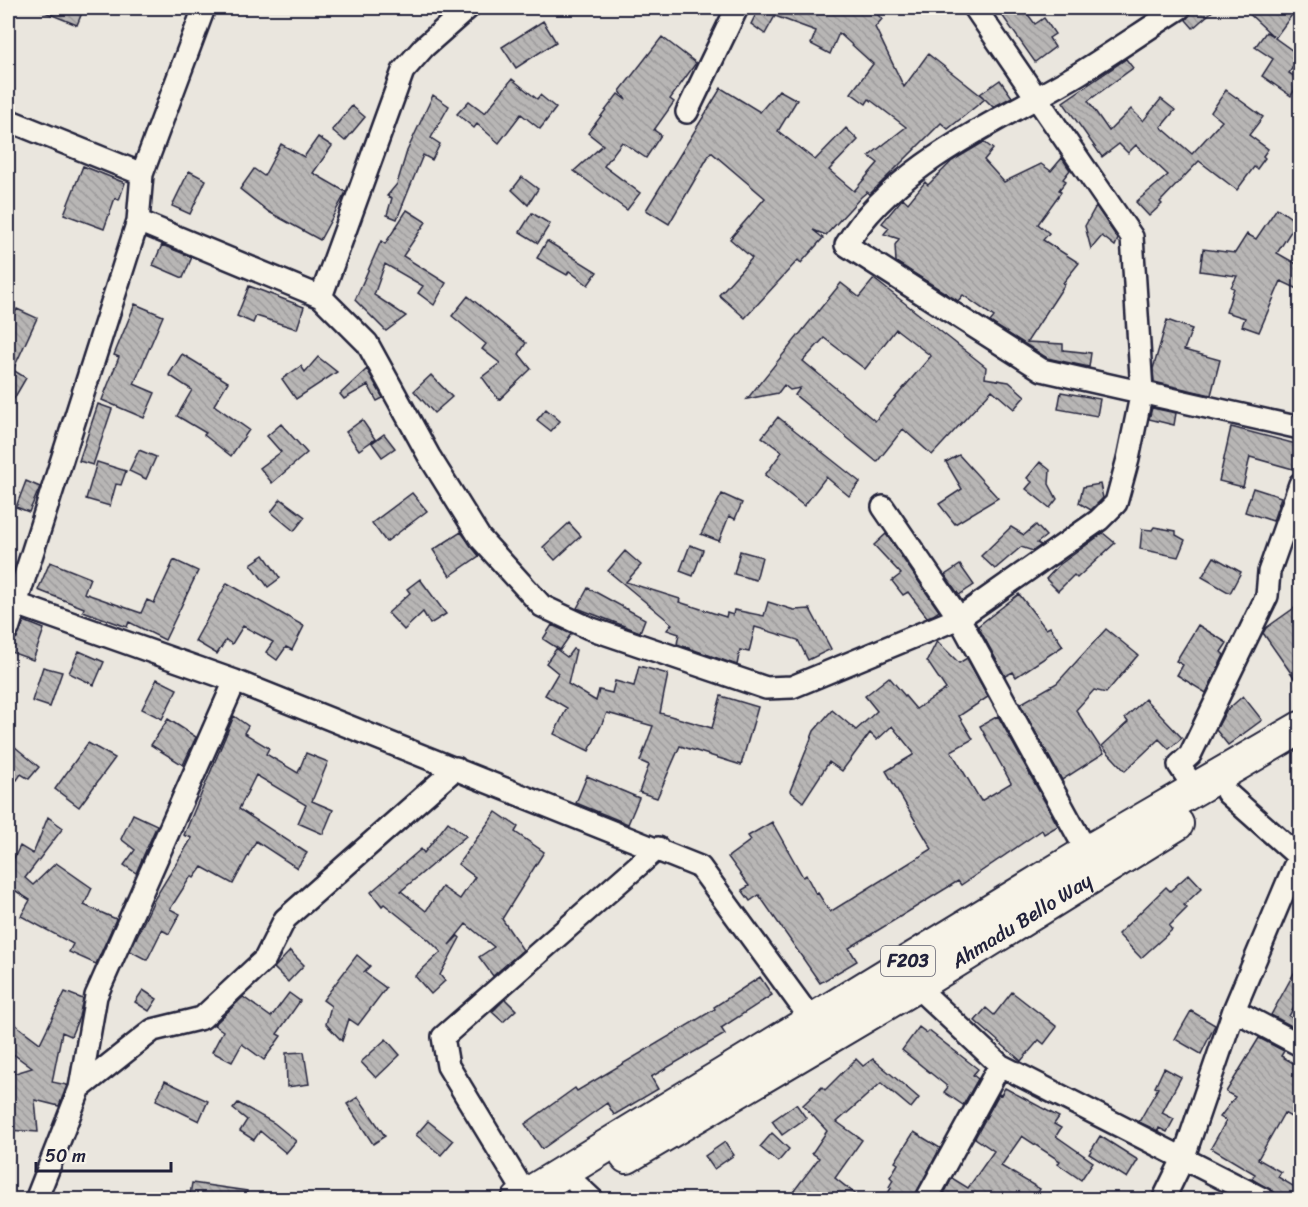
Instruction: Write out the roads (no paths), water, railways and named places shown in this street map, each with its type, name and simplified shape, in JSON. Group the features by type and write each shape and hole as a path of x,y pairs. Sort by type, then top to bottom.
{"main road":[{"name":"F203","path":"522,1197 1087,852 1300,728"},
{"name":"Ahmadu Bello Way","path":"576,1195 1300,750"}],"street":[{"path":"8,629 12,603 138,221 142,174 204,8"},
{"path":"321,297 404,71 424,47 468,8"},
{"path":"687,112 737,8"},
{"path":"138,221 321,297 367,343 429,456 480,538 542,606 589,628 766,688 792,687 959,618 1099,520 1116,503 1128,459 1142,391 1132,237 975,8"},
{"path":"1180,8 1037,97 928,161 868,214 846,244 1042,370 1300,428"},
{"path":"8,120 142,174"},
{"path":"1195,789 1179,765 1190,755 1267,596 1269,572 1300,484"},
{"path":"883,507 959,618 1087,852"},
{"path":"12,603 235,681 658,848 700,867 811,1019"},
{"path":"36,1200 80,1088 96,996 235,681"},
{"path":"80,1088 153,1030 202,1018 266,959 285,919 456,768"},
{"path":"1163,1200 1183,1159 1234,1010 1294,867 1300,860 1227,793"},
{"path":"522,1197 448,1066 443,1037 658,848"},
{"path":"916,986 1000,1065 1265,1200"},
{"path":"1234,1010 1300,1045"},
{"path":"926,1200 1000,1065"}]}
